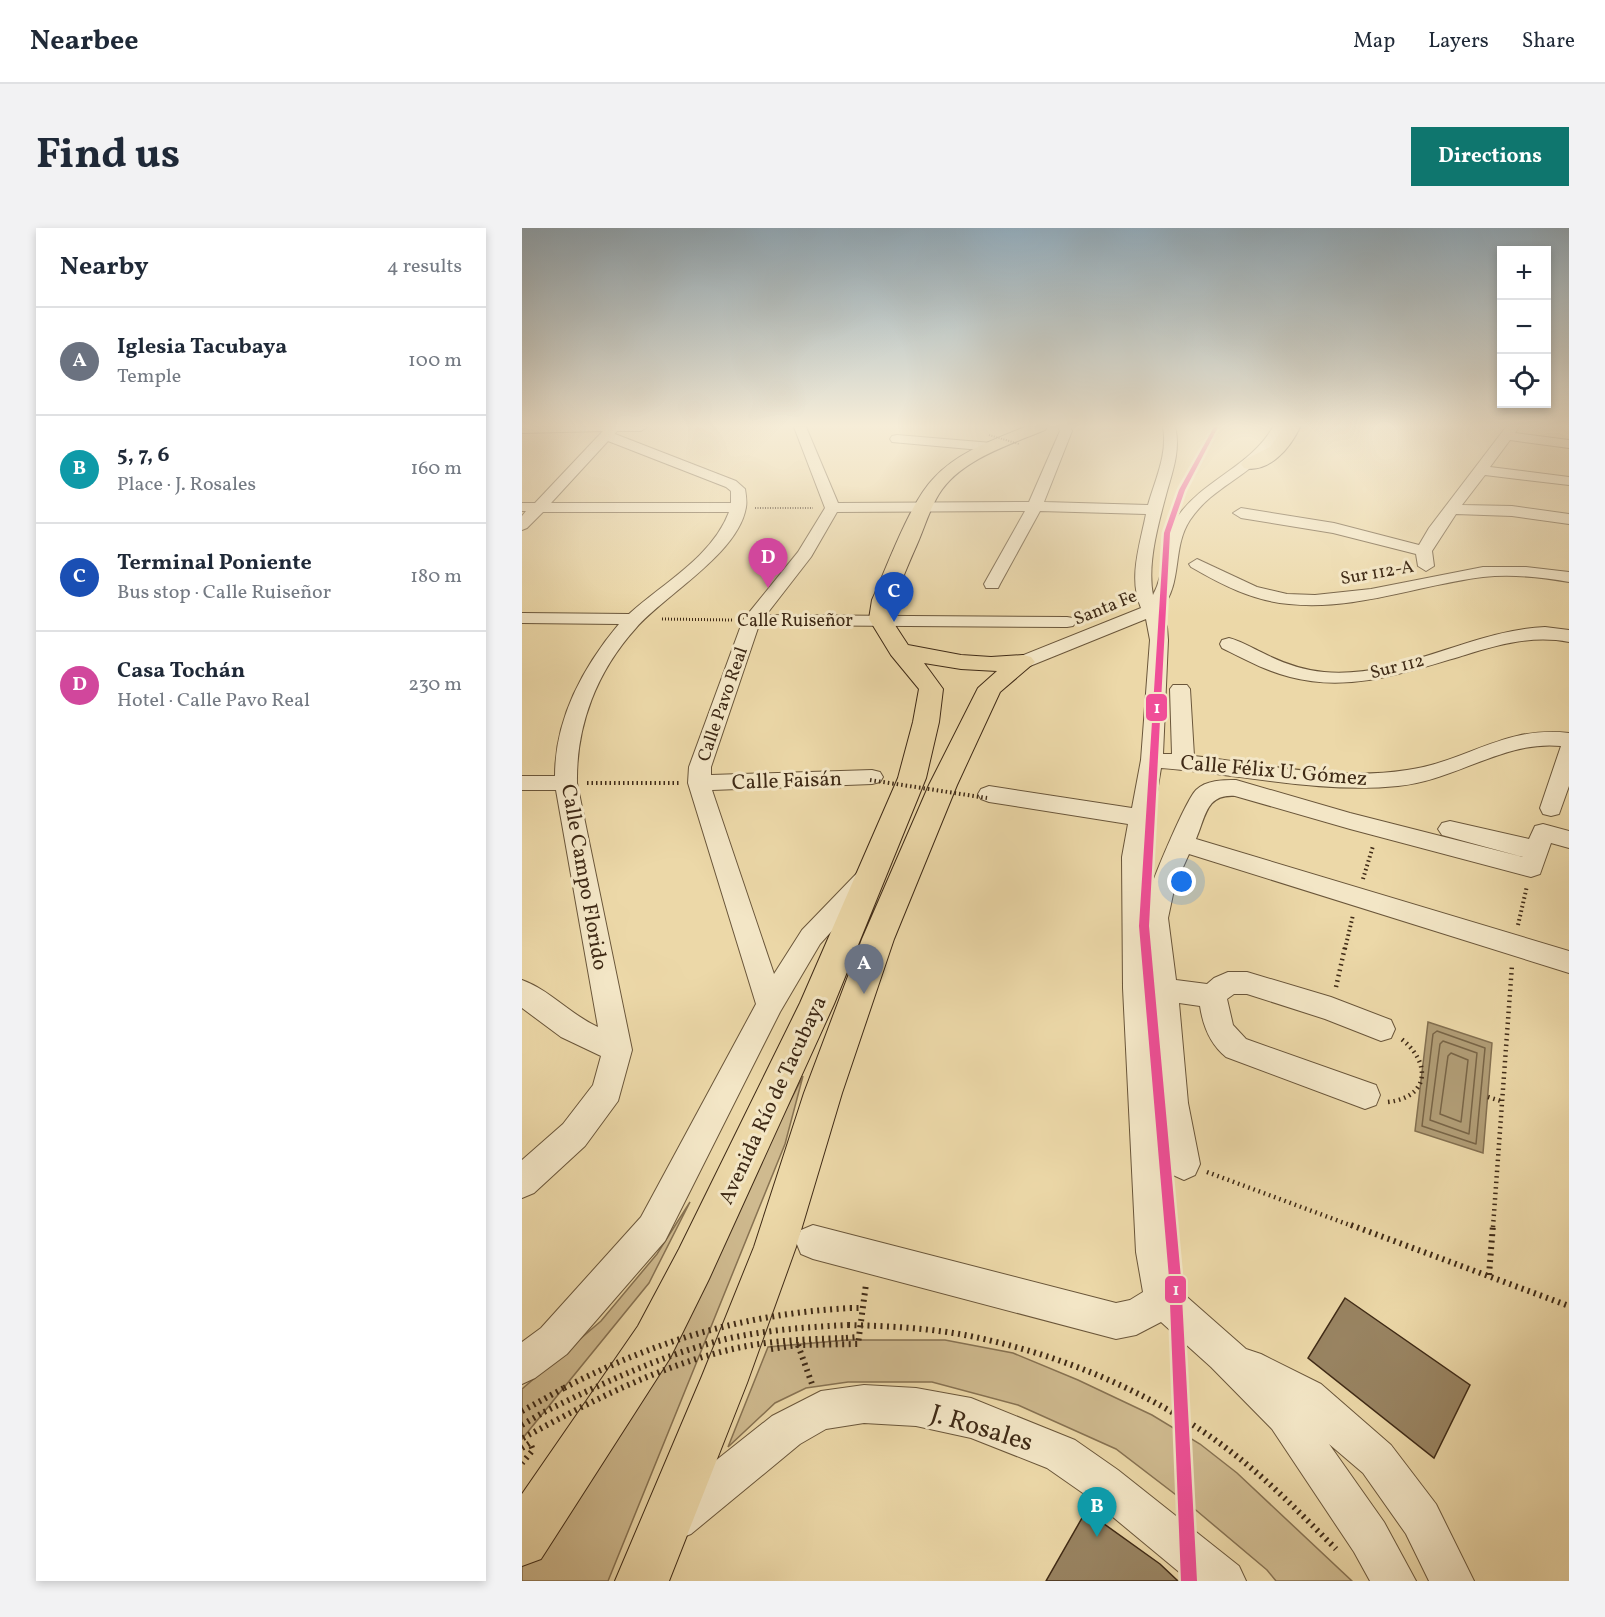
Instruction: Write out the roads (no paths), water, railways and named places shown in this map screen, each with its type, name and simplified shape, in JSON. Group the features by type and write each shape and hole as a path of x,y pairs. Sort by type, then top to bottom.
{"main road":[{"path":"932,490 883,600 880,619 899,650 924,677 930,689 958,679 990,688"},
{"path":"899,650 964,664 1000,665 1023,662"},
{"name":"Avenida Río de Tacubaya","path":"642,1581 665,1529 775,1247 823,1094 878,939 947,776 990,688 1023,662"},
{"name":"Avenida Río de Tacubaya","path":"522,1540 659,1332 694,1264 817,1004 912,778 926,722 930,689"}],"street":[{"path":"522,525 555,490"},
{"path":"522,507 739,508 738,490"},
{"path":"825,490 832,508 1035,506 1155,510"},
{"path":"992,584 1042,490"},
{"path":"1160,490 1144,578 1144,593 1160,630 1152,760 1134,857 1150,989 1184,1164"},
{"name":"Santa Fe","path":"1023,662 1150,611 1166,592 1174,535 1183,519 1212,490"},
{"path":"1436,581 1426,568 1424,551 1435,531 1466,490"},
{"name":"Calle Campo Florido","path":"522,1182 574,1136 607,1091 617,1050 566,783 567,744 579,704 593,675 611,647 634,619 714,550 727,533 739,508"},
{"name":"Calle Pavo Real","path":"770,1004 699,783 699,766 752,620 805,554 832,508"},
{"path":"1451,509 1512,511 1569,519"},
{"path":"1241,513 1334,528 1424,551"},
{"name":"Sur 112-A","path":"1197,564 1235,585 1260,594 1311,601 1362,597 1436,581 1501,571 1569,578"},
{"path":"522,618 634,619"},
{"name":"Calle Ruiseñor","path":"752,620 880,619 1067,622"},
{"name":"Sur 112","path":"1229,644 1257,658 1305,675 1347,678 1379,672 1506,637 1544,633 1569,636"},
{"path":"1180,689 1183,761"},
{"name":"Calle Félix U. Gómez","path":"1152,760 1183,761 1353,782 1400,779 1423,774 1450,767 1526,739 1548,737 1569,740"},
{"path":"1551,808 1569,750"},
{"name":"Calle Faisán","path":"699,783 871,779"},
{"path":"522,783 566,783"},
{"path":"1395,1581 1369,1537 1286,1415 1224,1354 1163,1300 1153,1252 1150,989 1155,918 1162,885 1203,796 1221,787 1236,788 1379,829 1534,859"},
{"path":"988,796 1143,818"},
{"path":"1350,821 1389,816 1401,817 1534,859"},
{"path":"1534,859 1542,832 1569,840"},
{"path":"1181,843 1569,962"},
{"path":"522,1365 554,1341 653,1229 770,1004 811,937 872,874"},
{"path":"1365,1095 1236,1048 1226,1041 1221,1033 1213,996 1222,985 1232,981 1246,983 1331,1009 1381,1029"},
{"path":"1150,989 1213,996"},
{"path":"522,992 571,1029 617,1050"},
{"path":"813,1242 1116,1321 1136,1317 1163,1300"},
{"path":"1224,1354 1307,1398 1377,1459 1421,1519 1452,1581"},
{"name":"J. Rosales","path":"665,1529 786,1430 821,1410 864,1404 916,1407 971,1418 1061,1454 1104,1484 1224,1581"}],"water":[{"path":"1428,1022 1492,1043 1483,1153 1415,1131"}],"place":[{"name":"Casa Tochán","path":"768,588"},
{"name":"Terminal Poniente","path":"894,622"},
{"name":"Iglesia Tacubaya","path":"864,994"},
{"name":"5, 7, 6","path":"1097,1537"}]}
